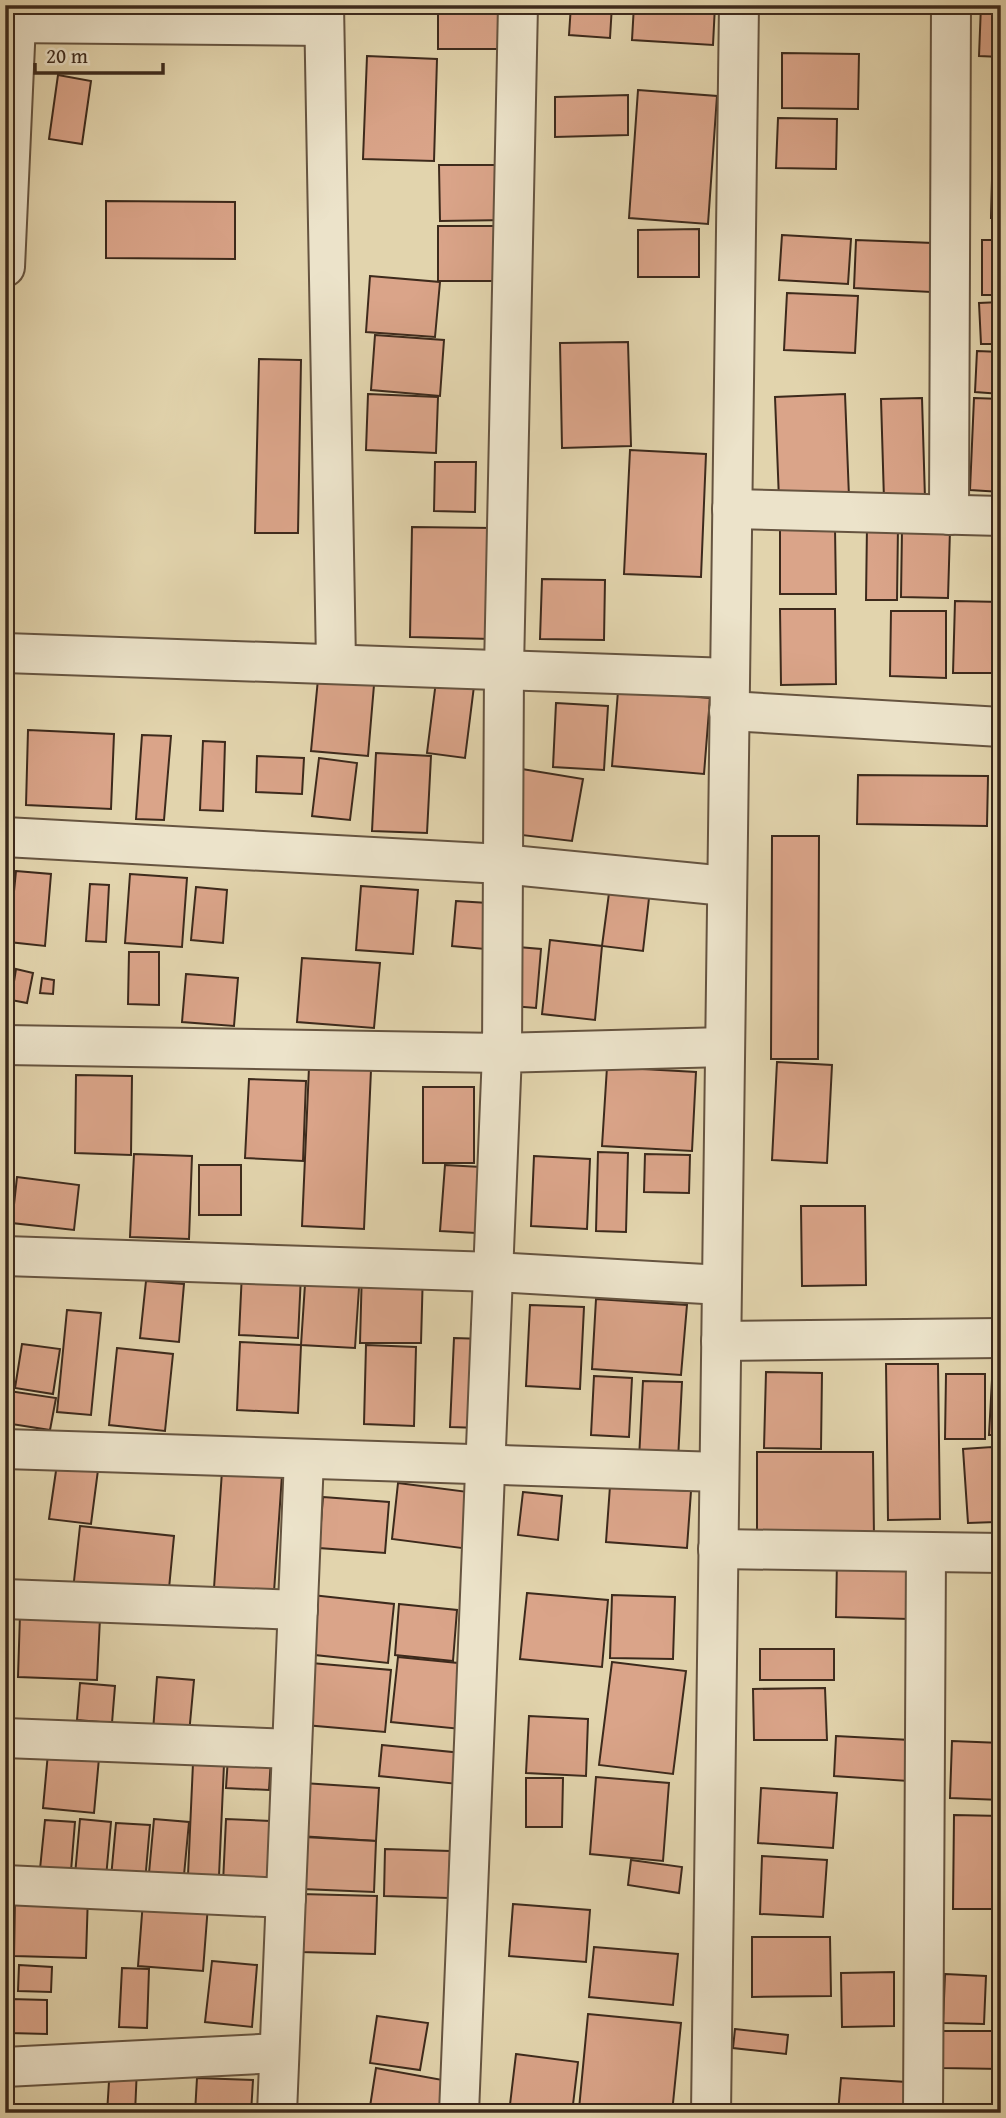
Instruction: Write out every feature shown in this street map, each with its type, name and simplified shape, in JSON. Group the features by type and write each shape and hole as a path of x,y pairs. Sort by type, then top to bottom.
{"street":[{"path":"459,2113 502,1053 504,669 518,5"},
{"path":"711,2113 738,5"},
{"path":"949,515 951,5"},
{"path":"5,267 10,23 324,15 336,662"},
{"path":"732,509 1001,516"},
{"path":"5,653 504,669 1001,727"},
{"path":"5,837 502,864 726,886"},
{"path":"5,1045 502,1053 725,1047"},
{"path":"5,1256 494,1272 722,1285"},
{"path":"721,1341 1001,1338"},
{"path":"5,1449 719,1472"},
{"path":"277,2113 304,1459"},
{"path":"719,1549 1001,1553"},
{"path":"923,2113 926,1552"},
{"path":"5,1599 298,1610"},
{"path":"5,1738 292,1749"},
{"path":"5,1885 286,1898"},
{"path":"5,2067 279,2053"}],"building":[{"path":"438,5 513,5 513,49 438,49"},
{"path":"571,5 612,5 610,38 569,35"},
{"path":"634,5 715,5 713,45 632,40"},
{"path":"868,5 941,5 940,13 867,11"},
{"path":"981,5 1001,5 1001,57 979,56"},
{"path":"782,53 859,54 858,109 782,108"},
{"path":"367,56 437,59 434,161 363,159"},
{"path":"58,75 91,81 82,144 49,139"},
{"path":"638,90 717,96 708,224 629,218"},
{"path":"628,95 628,135 555,137 555,97"},
{"path":"778,118 837,119 836,169 776,168"},
{"path":"439,165 508,165 509,220 440,221"},
{"path":"992,180 1001,180 1001,218 991,218"},
{"path":"106,201 235,202 235,259 106,258"},
{"path":"438,226 508,226 508,281 438,281"},
{"path":"699,229 699,277 638,277 638,230"},
{"path":"782,235 851,239 848,284 779,280"},
{"path":"856,240 933,243 931,292 854,288"},
{"path":"982,240 1001,240 1001,295 982,295"},
{"path":"370,276 440,282 435,337 366,332"},
{"path":"787,293 858,296 855,353 784,350"},
{"path":"1001,302 1001,344 981,344 979,303"},
{"path":"375,335 444,340 440,396 371,390"},
{"path":"628,342 631,446 562,448 560,343"},
{"path":"977,351 1001,352 1001,394 975,392"},
{"path":"259,359 301,360 298,533 255,533"},
{"path":"368,394 438,397 436,453 366,450"},
{"path":"845,394 849,497 779,500 775,397"},
{"path":"922,398 925,499 884,500 881,399"},
{"path":"974,398 1001,399 1001,492 970,490"},
{"path":"630,450 706,454 701,577 624,574"},
{"path":"435,462 476,462 475,512 434,511"},
{"path":"867,525 898,526 897,600 866,600"},
{"path":"412,527 494,528 491,639 410,637"},
{"path":"780,528 835,528 836,594 780,594"},
{"path":"902,529 950,530 948,598 901,597"},
{"path":"542,579 605,580 604,640 540,639"},
{"path":"955,601 1001,602 1001,673 953,673"},
{"path":"780,609 835,609 836,684 781,685"},
{"path":"891,611 946,611 946,678 890,676"},
{"path":"318,679 374,685 368,756 311,751"},
{"path":"436,681 474,686 465,758 427,753"},
{"path":"618,691 710,698 704,774 612,766"},
{"path":"556,703 608,706 604,770 553,767"},
{"path":"28,730 114,734 111,809 26,805"},
{"path":"142,735 171,736 164,820 136,819"},
{"path":"203,741 225,742 223,811 200,810"},
{"path":"376,753 431,756 427,833 372,831"},
{"path":"257,756 304,758 302,794 256,792"},
{"path":"319,758 357,763 350,820 312,816"},
{"path":"522,769 583,779 572,841 513,834"},
{"path":"858,775 988,776 987,826 857,824"},
{"path":"772,836 819,836 818,1059 771,1059"},
{"path":"16,871 51,874 45,946 9,942"},
{"path":"130,874 187,878 182,947 125,943"},
{"path":"90,884 109,885 106,942 86,941"},
{"path":"361,886 418,890 413,954 356,950"},
{"path":"196,887 227,890 223,943 191,940"},
{"path":"609,893 649,898 643,951 602,946"},
{"path":"456,901 488,903 485,949 452,946"},
{"path":"550,940 602,946 595,1020 542,1014"},
{"path":"518,947 541,949 536,1008 512,1006"},
{"path":"129,952 159,952 159,1005 128,1004"},
{"path":"302,958 380,963 374,1028 297,1022"},
{"path":"16,969 33,973 27,1003 11,1000"},
{"path":"186,974 238,978 234,1026 182,1022"},
{"path":"42,978 54,980 53,994 40,993"},
{"path":"777,1062 832,1065 827,1163 772,1160"},
{"path":"309,1067 371,1070 364,1229 302,1226"},
{"path":"607,1067 696,1072 692,1151 602,1146"},
{"path":"76,1075 132,1076 131,1155 75,1153"},
{"path":"249,1079 306,1081 303,1161 245,1158"},
{"path":"423,1087 474,1087 474,1163 423,1163"},
{"path":"598,1152 628,1153 626,1232 596,1231"},
{"path":"134,1154 192,1156 189,1239 130,1237"},
{"path":"645,1154 690,1155 689,1193 644,1192"},
{"path":"534,1156 590,1159 587,1229 531,1226"},
{"path":"199,1165 241,1165 241,1215 199,1215"},
{"path":"445,1165 481,1167 476,1233 440,1231"},
{"path":"17,1177 79,1185 74,1230 12,1223"},
{"path":"801,1206 865,1206 866,1285 802,1286"},
{"path":"306,1269 360,1273 355,1348 301,1345"},
{"path":"362,1269 423,1270 421,1343 360,1343"},
{"path":"242,1272 301,1275 298,1338 239,1335"},
{"path":"146,1281 184,1284 179,1342 140,1338"},
{"path":"596,1299 687,1305 681,1375 592,1369"},
{"path":"530,1305 584,1307 580,1389 526,1386"},
{"path":"67,1310 101,1313 91,1415 57,1412"},
{"path":"454,1338 484,1339 480,1428 450,1427"},
{"path":"240,1342 301,1345 298,1413 237,1410"},
{"path":"22,1344 60,1349 53,1394 15,1388"},
{"path":"366,1345 416,1347 414,1426 364,1424"},
{"path":"117,1348 173,1354 165,1431 109,1425"},
{"path":"886,1364 938,1364 940,1519 888,1520"},
{"path":"766,1372 822,1373 821,1449 764,1448"},
{"path":"946,1374 985,1374 985,1439 945,1439"},
{"path":"594,1376 632,1378 629,1437 591,1435"},
{"path":"992,1380 1001,1380 1001,1435 989,1435"},
{"path":"643,1381 682,1382 678,1460 639,1459"},
{"path":"9,1391 56,1398 50,1430 5,1423"},
{"path":"992,1447 996,1522 968,1523 963,1449"},
{"path":"757,1452 873,1452 874,1538 757,1538"},
{"path":"57,1464 98,1470 91,1524 49,1519"},
{"path":"222,1471 282,1475 274,1592 214,1588"},
{"path":"398,1483 476,1493 469,1549 392,1539"},
{"path":"610,1486 691,1491 687,1548 606,1542"},
{"path":"523,1492 562,1496 558,1540 518,1535"},
{"path":"323,1497 389,1502 385,1553 319,1548"},
{"path":"80,1526 174,1536 168,1599 73,1590"},
{"path":"837,1558 911,1560 909,1619 836,1617"},
{"path":"527,1593 608,1600 602,1667 520,1659"},
{"path":"312,1595 394,1604 388,1663 306,1654"},
{"path":"612,1595 675,1597 673,1659 610,1658"},
{"path":"399,1604 457,1610 453,1661 395,1655"},
{"path":"20,1614 100,1618 97,1680 18,1677"},
{"path":"760,1649 834,1649 834,1680 760,1680"},
{"path":"398,1657 468,1664 461,1729 391,1722"},
{"path":"612,1662 686,1671 673,1774 599,1765"},
{"path":"311,1663 391,1670 385,1732 305,1725"},
{"path":"157,1677 194,1680 189,1734 153,1731"},
{"path":"80,1683 115,1686 112,1723 77,1720"},
{"path":"825,1688 827,1740 754,1740 753,1689"},
{"path":"529,1716 588,1719 586,1776 526,1773"},
{"path":"836,1736 910,1740 908,1781 834,1776"},
{"path":"952,1741 1001,1743 1001,1800 950,1798"},
{"path":"382,1745 462,1753 458,1784 379,1776"},
{"path":"48,1753 99,1758 94,1813 43,1808"},
{"path":"228,1757 271,1759 269,1790 226,1788"},
{"path":"193,1763 224,1764 219,1876 188,1875"},
{"path":"596,1777 669,1783 663,1861 590,1854"},
{"path":"526,1778 563,1778 562,1827 526,1827"},
{"path":"303,1783 379,1788 376,1841 299,1836"},
{"path":"761,1788 837,1793 833,1848 758,1843"},
{"path":"954,1815 1001,1816 1001,1909 953,1909"},
{"path":"80,1819 111,1822 106,1878 75,1875"},
{"path":"154,1819 189,1822 184,1875 149,1873"},
{"path":"226,1819 270,1821 267,1885 223,1883"},
{"path":"45,1820 75,1822 71,1871 40,1869"},
{"path":"116,1823 150,1825 145,1882 111,1878"},
{"path":"304,1837 376,1841 374,1892 302,1889"},
{"path":"385,1849 450,1851 449,1898 384,1896"},
{"path":"762,1856 827,1860 823,1917 760,1914"},
{"path":"631,1860 682,1867 679,1893 628,1885"},
{"path":"15,1892 88,1894 86,1958 14,1956"},
{"path":"301,1894 377,1896 375,1954 300,1952"},
{"path":"143,1901 208,1905 203,1971 138,1966"},
{"path":"513,1904 590,1910 586,1962 509,1956"},
{"path":"752,1937 830,1937 831,1996 752,1997"},
{"path":"594,1947 678,1954 673,2005 589,1997"},
{"path":"212,1961 257,1965 252,2027 205,2022"},
{"path":"19,1965 52,1967 51,1992 18,1991"},
{"path":"122,1968 149,1969 147,2028 119,2027"},
{"path":"894,1972 894,2026 842,2027 841,1973"},
{"path":"945,1974 986,1976 984,2024 943,2023"},
{"path":"10,1999 47,2000 47,2034 9,2033"},
{"path":"588,2014 681,2023 672,2113 579,2109"},
{"path":"377,2016 428,2023 420,2070 370,2063"},
{"path":"735,2029 788,2035 786,2054 733,2048"},
{"path":"942,2031 1001,2031 1001,2069 942,2068"},
{"path":"516,2054 578,2062 572,2113 509,2113"},
{"path":"110,2066 137,2068 135,2113 107,2113"},
{"path":"376,2068 448,2081 442,2113 369,2113"},
{"path":"197,2078 253,2080 251,2113 195,2113"},
{"path":"841,2078 907,2082 905,2113 838,2113"},
{"path":"754,2109 821,2113 754,2113"}]}
